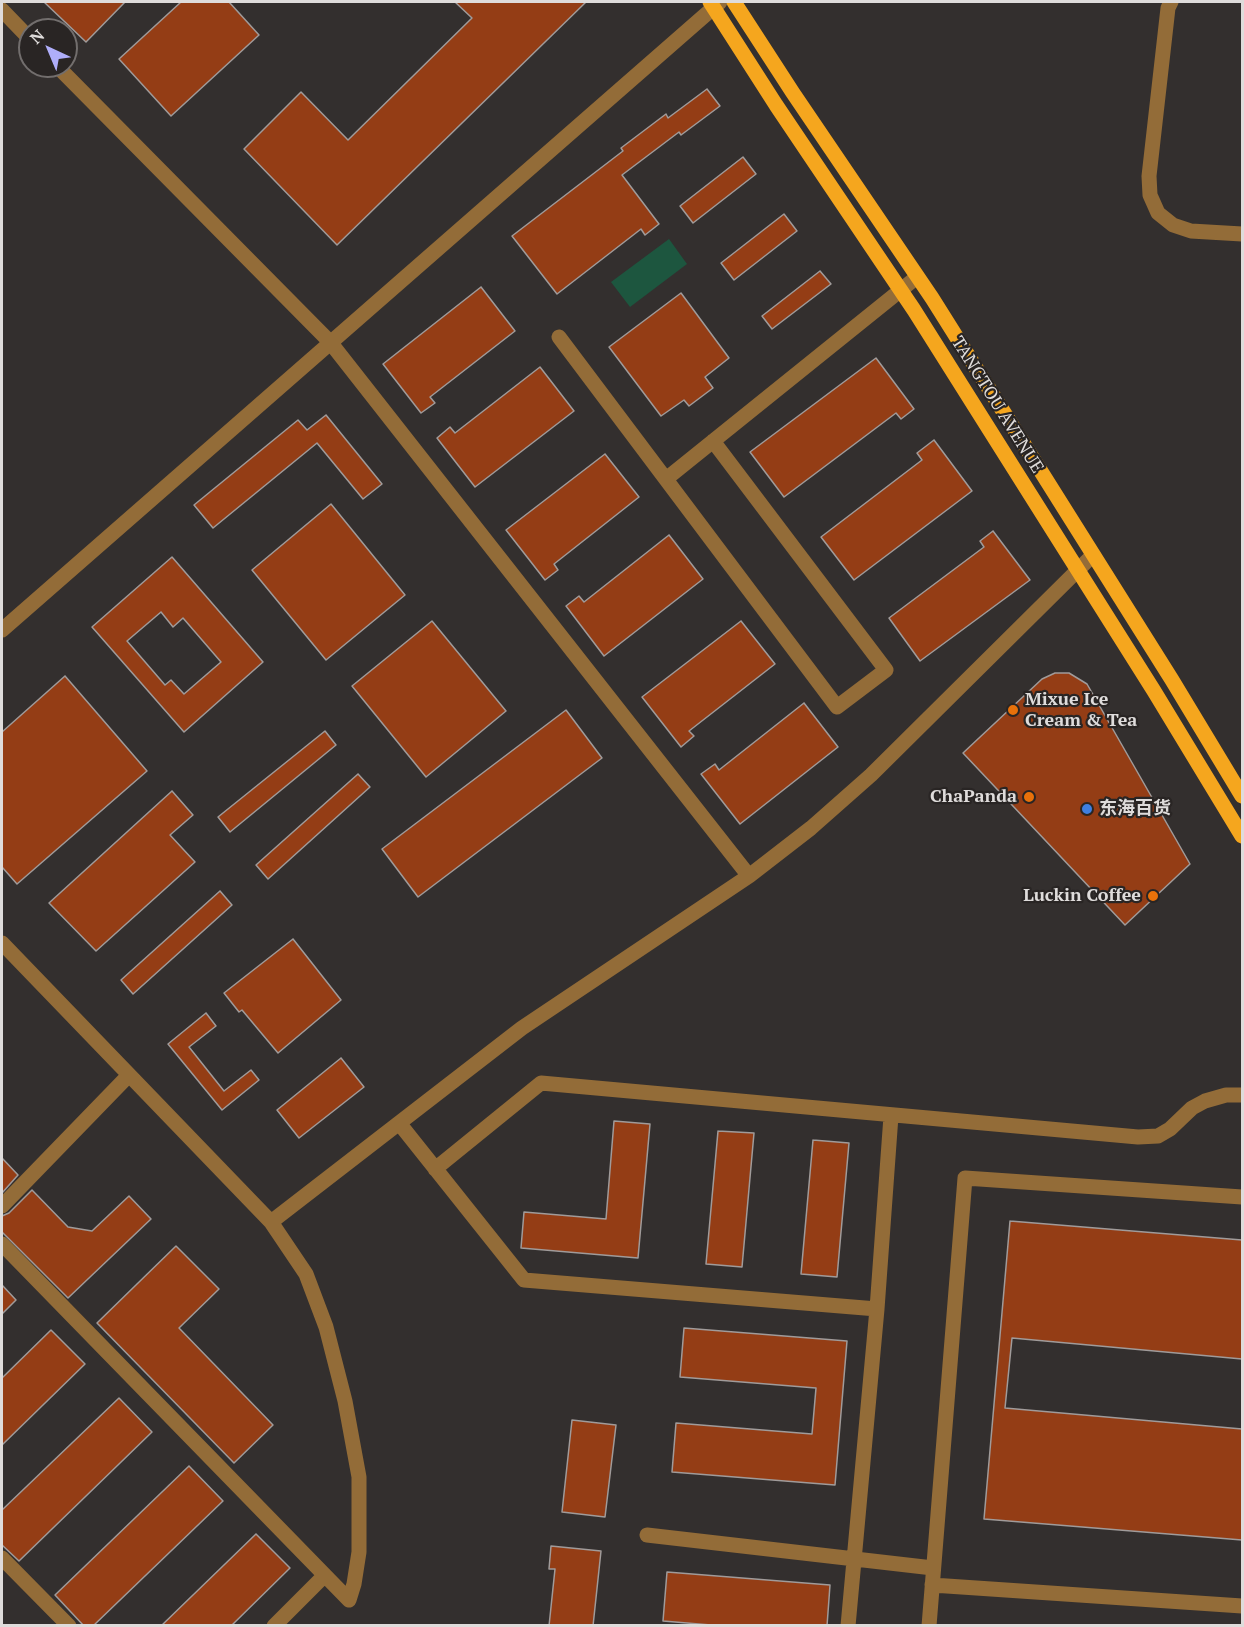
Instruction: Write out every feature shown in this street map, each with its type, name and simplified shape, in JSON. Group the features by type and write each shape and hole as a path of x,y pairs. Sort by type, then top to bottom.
{"main road":[{"name":"TANGTOU AVENUE","path":"734,2 917,277 1242,796"},
{"name":"TANGTOU AVENUE","path":"714,4 776,105 901,290 1078,570 1242,836"}],"street":[{"path":"1171,2 1168,8 1149,176 1150,195 1158,213 1173,225 1191,231 1242,234"},
{"path":"2,630 714,4"},
{"path":"2,10 18,27"},
{"path":"69,78 330,342 749,876"},
{"path":"666,479 917,277"},
{"path":"559,337 837,707 886,670 713,441"},
{"path":"271,1222 522,1028 749,876 811,828 871,775 1093,555"},
{"path":"2,943 271,1222 306,1274 326,1327 345,1401 359,1477 359,1551 349,1600 2,1245"},
{"path":"2,1206 129,1075"},
{"path":"435,1169 541,1083 1138,1137 1158,1136 1170,1129 1192,1108 1205,1101 1226,1095 1242,1095"},
{"path":"848,1626 877,1309 891,1116"},
{"path":"399,1123 524,1280 877,1309"},
{"path":"929,1626 965,1178 1242,1197"},
{"path":"647,1535 933,1568"},
{"path":"2,1558 69,1626"},
{"path":"274,1626 324,1576"},
{"path":"932,1585 1242,1606"}],"green space":[{"path":"669,239 687,264 630,307 611,282"}],"building":[{"path":"44,2 125,2 86,42 78,34 78,18 61,18"},
{"path":"181,2 229,2 259,35 171,116 119,59"},
{"path":"455,2 586,2 337,245 244,149 301,92 348,140 472,18"},
{"path":"707,89 720,106 681,135 679,132 622,175 659,224 645,235 641,229 557,294 512,236 623,151 621,148 666,114 668,118"},
{"path":"743,157 756,174 693,223 680,206"},
{"path":"784,214 797,231 734,280 721,263"},
{"path":"820,271 831,284 772,329 762,316"},
{"path":"481,287 515,331 430,397 435,403 421,413 383,364"},
{"path":"681,293 729,358 705,377 713,388 689,406 684,400 661,416 609,347"},
{"path":"876,358 914,409 901,419 896,413 784,497 750,452"},
{"path":"540,367 574,411 475,487 437,438 450,427 455,433"},
{"path":"326,415 382,484 363,499 317,443 213,528 194,505 298,420 307,430"},
{"path":"934,440 972,491 854,580 821,537 922,460 917,453"},
{"path":"605,454 639,497 554,564 558,570 545,580 506,530"},
{"path":"331,504 405,595 326,660 252,570"},
{"path":"993,531 1030,580 920,661 889,618 984,547 980,541"},
{"path":"669,535 703,579 604,656 566,606 579,596 584,602"},
{"path":"172,557 263,662 184,732 92,627","holes":["161,612 173,627 183,618 221,662 184,694 171,680 165,685 127,641"]},
{"path":"432,621 506,711 426,777 352,686"},
{"path":"741,621 775,664 689,731 694,736 681,747 642,697"},
{"name":"东海百货","path":"1055,673 1069,673 1087,684 1190,864 1125,925 963,753 1042,679"},
{"path":"65,676 147,771 17,884 2,867 2,732"},
{"path":"804,703 838,747 740,824 701,774 715,764 719,770"},
{"path":"566,710 602,758 418,897 382,849"},
{"path":"325,731 336,745 230,832 218,817"},
{"path":"358,774 370,787 268,879 256,865"},
{"path":"172,791 193,815 170,835 195,862 96,951 49,903"},
{"path":"220,891 232,905 133,994 121,980"},
{"path":"293,939 341,1000 278,1053 242,1010 239,1012 224,993"},
{"path":"206,1013 216,1026 189,1047 224,1091 251,1070 259,1080 222,1110 168,1044"},
{"path":"341,1058 364,1087 299,1138 277,1110"},
{"path":"614,1121 650,1124 638,1258 521,1248 524,1212 606,1219"},
{"path":"718,1131 754,1133 742,1267 706,1264"},
{"path":"813,1140 849,1143 837,1277 801,1274"},
{"path":"2,1158 18,1175 2,1193"},
{"path":"32,1190 68,1227 92,1231 129,1196 151,1219 68,1298 2,1232 2,1216 9,1213"},
{"path":"1010,1221 1242,1240 1242,1359 1012,1338 1005,1408 1242,1429 1242,1540 984,1519"},
{"path":"176,1246 219,1289 179,1328 273,1425 234,1463 97,1323"},
{"path":"2,1285 16,1300 2,1314"},
{"path":"684,1328 847,1341 835,1485 672,1472 676,1423 812,1434 816,1388 680,1377"},
{"path":"51,1330 85,1364 2,1445 2,1378"},
{"path":"119,1398 152,1432 19,1561 2,1545 2,1510"},
{"path":"572,1420 616,1425 605,1517 562,1512"},
{"path":"189,1466 223,1501 93,1626 84,1626 55,1595"},
{"path":"256,1534 290,1568 231,1626 161,1626"},
{"path":"551,1546 601,1551 593,1626 549,1626 555,1569 549,1569"},
{"path":"667,1572 830,1585 827,1626 723,1626 663,1621"}],"place":[{"name":"Mixue Ice Cream & Tea","path":"1013,710"},
{"name":"ChaPanda","path":"1029,797"},
{"name":"东海百货","path":"1087,809"},
{"name":"Luckin Coffee","path":"1153,896"}]}
